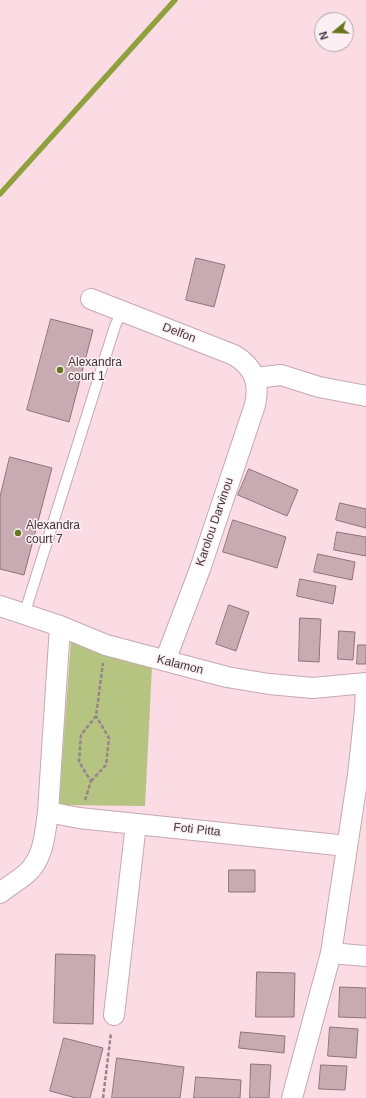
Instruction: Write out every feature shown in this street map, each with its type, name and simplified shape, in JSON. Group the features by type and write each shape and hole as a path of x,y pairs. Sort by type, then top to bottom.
{"street":[{"name":"Delfon","path":"91,299 234,355 248,366 256,381"},
{"path":"256,381 264,377 281,374 319,387 366,396"},
{"name":"Karolou Darvinou","path":"165,661 200,569 255,405 257,392 256,381"},
{"name":"Kalamon","path":"0,606 60,626 106,645 227,677 269,684 313,688 366,683"},
{"path":"0,893 28,872 35,864 41,853 48,812 60,626"},
{"path":"292,1098 331,953 358,775 366,687"},
{"name":"Foti Pitta","path":"48,812 79,818 347,846"},
{"path":"114,1015 136,824"},
{"path":"331,953 366,956"}],"lane":[{"path":"24,615 115,326 122,311"}],"path":[{"path":"91,781 79,762 81,736 96,716 106,645"},
{"path":"79,818 91,781 106,765 109,738 96,716"},
{"path":"104,1098 114,1015"}],"green space":[{"path":"71,640 152,667 145,806 59,805"}],"building":[{"path":"196,258 225,265 214,307 186,300"},
{"name":"Alexandra court 1","path":"51,319 93,330 69,422 27,410"},
{"name":"Alexandra court 7","path":"10,457 52,468 24,575 0,569 0,497"},
{"path":"249,469 298,490 287,516 238,495"},
{"path":"340,503 366,509 366,528 336,520"},
{"path":"233,520 286,537 277,568 223,552"},
{"path":"337,532 366,537 366,556 334,550"},
{"path":"318,554 355,562 352,580 314,572"},
{"path":"300,579 336,586 333,604 297,596"},
{"path":"229,605 249,612 236,651 216,644"},
{"path":"300,618 321,619 319,662 299,661"},
{"path":"339,631 355,632 353,660 338,659"},
{"path":"358,645 366,645 366,664 357,664"},
{"path":"229,870 255,870 255,892 229,892"},
{"path":"56,954 95,955 93,1024 54,1023"},
{"path":"257,972 295,973 294,1017 256,1017"},
{"path":"340,987 366,988 366,1018 339,1017"},
{"path":"330,1027 358,1029 356,1058 328,1056"},
{"path":"241,1032 285,1036 284,1053 239,1048"},
{"path":"64,1038 103,1048 90,1098 76,1098 50,1091"},
{"path":"117,1058 184,1067 180,1098 112,1098"},
{"path":"251,1064 271,1065 269,1098 250,1098"},
{"path":"321,1065 347,1066 345,1090 319,1089"},
{"path":"196,1077 241,1080 240,1098 194,1098"}],"waterway":[{"path":"0,194 175,0"}],"place":[{"name":"Alexandra court 1","path":"60,370"},
{"name":"Alexandra court 7","path":"18,533"}]}
